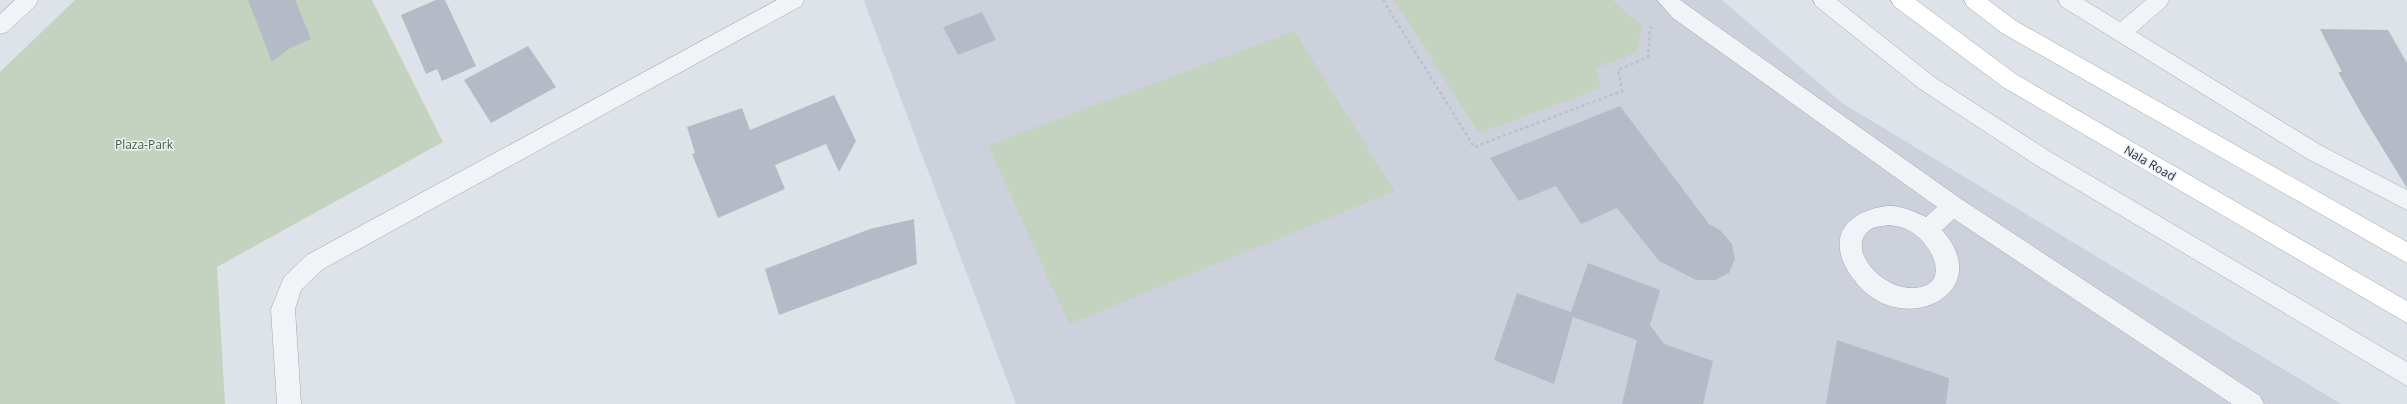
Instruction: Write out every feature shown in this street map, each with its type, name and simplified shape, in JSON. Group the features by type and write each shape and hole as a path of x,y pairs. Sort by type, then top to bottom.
{"main road":[{"name":"Nala Road","path":"1901,0 2010,81 2407,313"},
{"path":"1974,0 2009,27 2407,254"}],"street":[{"path":"0,26 28,0"},
{"path":"289,404 283,309 292,284 315,262 794,0"},
{"path":"1823,0 1928,83 2044,159 2407,375"},
{"path":"2068,0 2314,152 2407,201"},
{"path":"2122,33 2159,0"},
{"path":"1674,6 1953,206 2252,404"},
{"path":"1927,230 1953,206"},
{"path":"1878,216 1900,217 1927,230 1939,242 1947,261 1945,280 1934,294 1914,299 1891,295 1870,283 1855,266 1850,251 1851,238 1854,229 1869,218 1878,216"}],"path":[{"path":"1383,0 1474,147 1622,91 1618,70 1648,57 1650,28 1674,6"}],"shaded area":[{"path":"1722,0 1842,103 2341,404 1016,404 864,1"}],"green space":[{"name":"Plaza-Park","path":"75,0 372,0 443,142 217,267 225,404 0,404 0,72"},
{"path":"1394,0 1612,0 1642,26 1636,52 1596,68 1601,88 1479,133"},
{"path":"1294,31 1395,191 1069,324 988,145"}],"building":[{"path":"248,0 295,0 311,39 290,48 272,62"},
{"path":"436,0 445,0 476,66 442,81 437,69 426,74 401,15"},
{"path":"982,12 996,40 958,55 943,27"},
{"path":"2320,29 2388,30 2407,63 2407,188 2338,72 2342,72"},
{"path":"528,46 556,87 491,123 464,80"},
{"path":"834,95 856,141 839,172 826,144 775,165 785,189 718,218 692,154 695,153 687,127 742,108 750,130"},
{"path":"1620,106 1709,224 1720,230 1732,244 1735,259 1729,273 1715,280 1696,280 1659,261 1617,208 1581,224 1556,186 1519,201 1490,158"},
{"path":"914,219 917,264 779,315 765,269 870,229"},
{"path":"1588,263 1660,290 1650,325 1664,344 1713,361 1703,404 1622,404 1637,340 1573,317 1554,384 1494,360 1517,293 1571,312"},
{"path":"1837,340 1949,378 1946,404 1826,404"}]}
